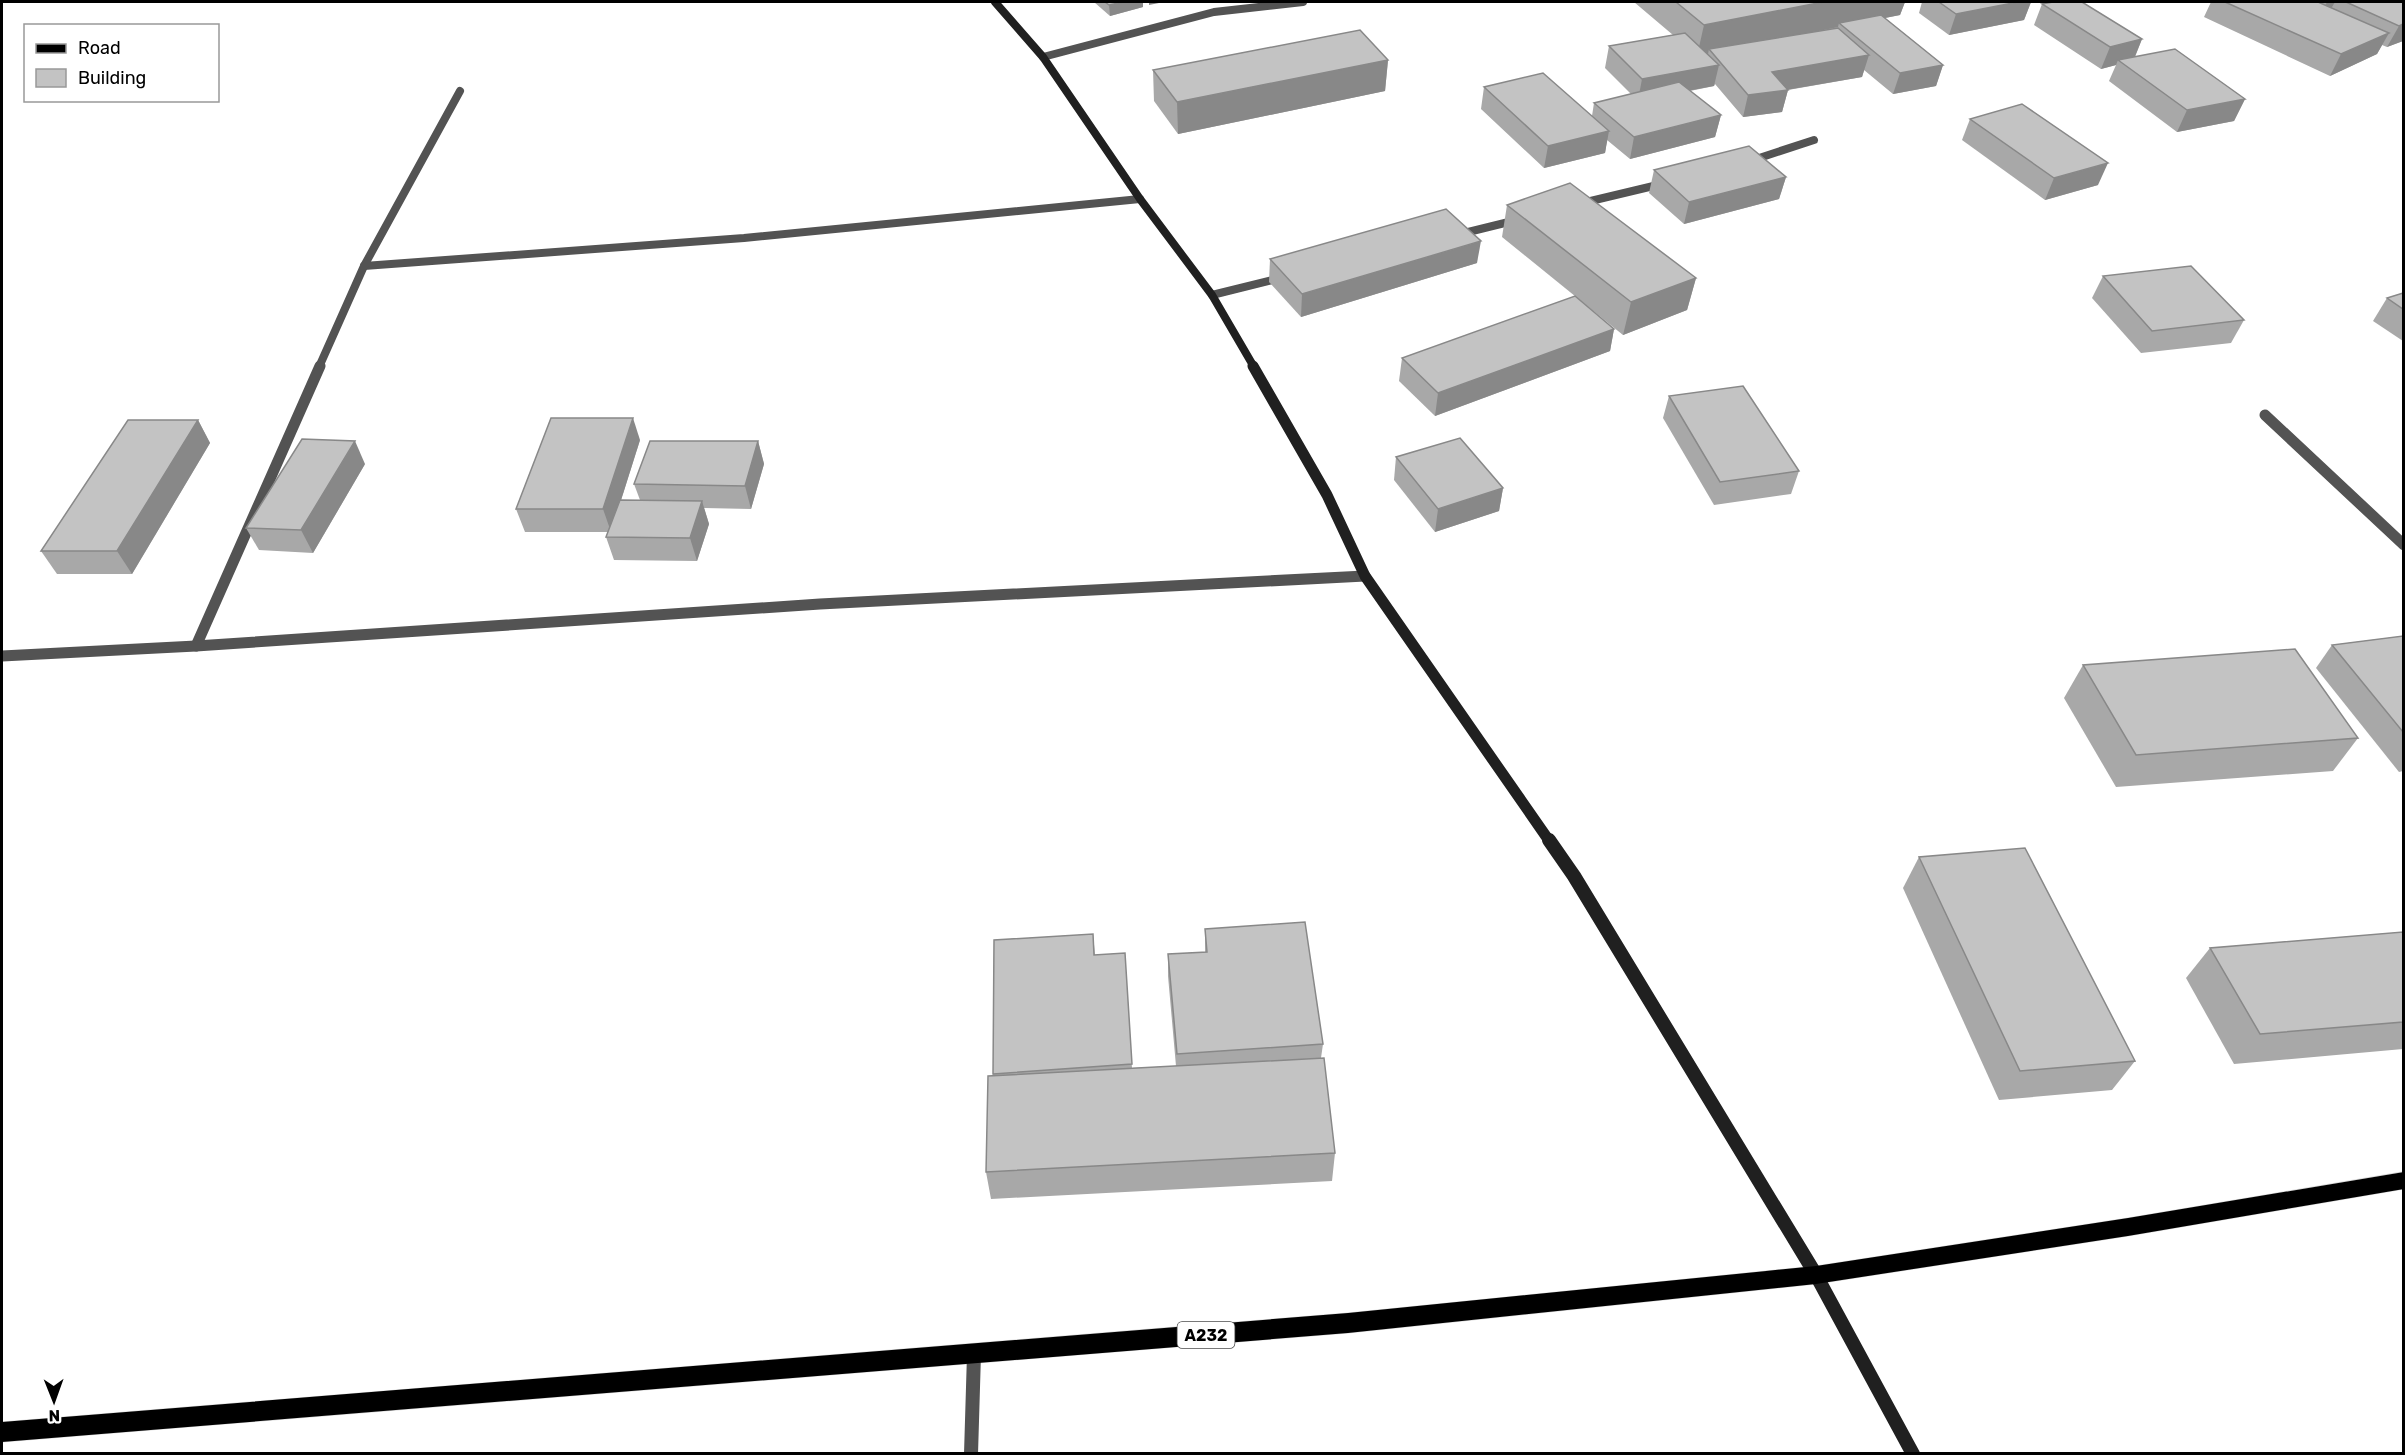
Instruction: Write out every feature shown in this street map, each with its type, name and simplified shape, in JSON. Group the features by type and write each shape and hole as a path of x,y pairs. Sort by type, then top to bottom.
{"main road":[{"path":"995,2 1043,57 1140,198 1212,295 1327,495 1365,576 1574,876 1816,1275 1913,1454"},
{"name":"A232","path":"2,1432 1348,1323 1816,1275 2128,1227 2403,1180"}],"street":[{"path":"1043,57 1214,12 1303,2"},
{"path":"196,646 364,266 460,91"},
{"path":"1741,164 1814,140"},
{"path":"1568,207 1672,181"},
{"path":"364,266 744,238 1140,198"},
{"path":"1442,238 1534,215"},
{"path":"1212,295 1292,275"},
{"path":"2265,415 2403,545"},
{"path":"2,656 196,646 820,604 1365,576"},
{"path":"971,1454 974,1354"}],"building":[{"path":"1105,2 1123,2 1109,5"},
{"path":"1676,2 1823,2 1704,25"},
{"path":"1939,2 2018,2 1956,14"},
{"path":"2082,2 2142,39 2110,47 2042,4"},
{"path":"2225,2 2318,2 2389,33 2341,54"},
{"path":"2346,2 2403,2 2403,24 2399,26"},
{"path":"1881,15 1943,65 1900,73 1839,23"},
{"path":"1838,28 1869,55 1772,72 1788,90 1748,95 1709,49"},
{"path":"1360,30 1388,60 1177,102 1153,70"},
{"path":"1685,33 1719,65 1642,79 1609,46"},
{"path":"2175,49 2245,99 2187,110 2118,60"},
{"path":"1543,73 1609,131 1548,146 1484,87"},
{"path":"1679,82 1721,115 1634,137 1594,103"},
{"path":"2022,104 2108,163 2054,178 1970,119"},
{"path":"1749,146 1786,177 1689,202 1654,170"},
{"path":"1570,183 1696,278 1631,302 1507,205"},
{"path":"1446,209 1481,241 1302,294 1270,259"},
{"path":"2191,266 2244,320 2152,331 2103,276"},
{"path":"2403,293 2403,309 2387,298"},
{"path":"1575,296 1614,329 1438,393 1402,358"},
{"path":"1743,386 1799,471 1720,482 1669,396"},
{"path":"551,418 633,418 603,509 516,509"},
{"path":"128,420 198,420 117,551 41,551"},
{"path":"1460,438 1503,488 1438,509 1396,457"},
{"path":"302,439 355,441 301,530 246,528"},
{"path":"650,441 758,441 745,486 634,484"},
{"path":"620,500 702,501 690,538 606,537"},
{"path":"2403,636 2403,732 2332,645"},
{"path":"2295,649 2358,738 2136,755 2083,665"},
{"path":"2025,848 2135,1061 2020,1071 1919,857"},
{"path":"1305,922 1323,1044 1177,1054 1168,954 1207,952 1205,929"},
{"path":"2403,932 2403,1022 2260,1034 2210,948"},
{"path":"1093,934 1094,955 1125,953 1132,1064 993,1074 994,940"},
{"path":"1324,1058 1335,1153 986,1172 988,1076"}]}
